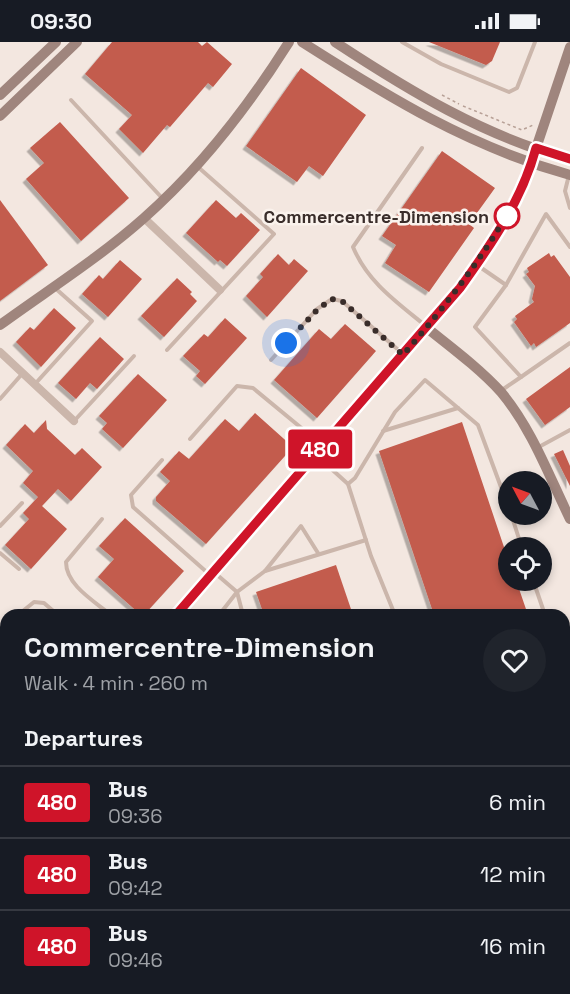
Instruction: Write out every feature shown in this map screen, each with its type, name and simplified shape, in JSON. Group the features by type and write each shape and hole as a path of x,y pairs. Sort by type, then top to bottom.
{"street":[{"path":"0,95 56,42"},
{"path":"0,116 77,42"},
{"path":"0,325 144,218 163,200 240,115 289,42"},
{"path":"302,42 407,108 474,141 569,175"},
{"path":"334,42 436,105 536,148 570,159"},
{"path":"181,609 427,328 477,265 510,210 532,162 570,47"},
{"path":"144,218 220,290"},
{"path":"427,328 500,392 528,431 570,519"},
{"path":"0,352 74,421"}],"lane":[{"path":"402,42 441,64 509,92 517,88 535,42"},
{"path":"71,100 163,200"},
{"path":"422,148 353,248 361,266 382,290 427,328"},
{"path":"166,350 274,234 196,166"},
{"path":"569,175 565,191 570,208"},
{"path":"521,377 475,327 506,285 546,214 570,247"},
{"path":"477,265 506,285"},
{"path":"34,384 92,321 53,286"},
{"path":"271,360 318,309 332,299 342,301 403,355"},
{"path":"500,392 570,343"},
{"path":"74,421 134,357"},
{"path":"0,399 23,374"},
{"path":"348,484 355,478 395,412 425,380 478,425 498,479"},
{"path":"190,439 237,386 253,388 320,450 348,484 366,540 393,609"},
{"path":"383,431 459,408"},
{"path":"536,448 568,431 570,436"},
{"path":"162,460 131,495 133,507 212,574 237,592 241,609"},
{"path":"0,526 22,503"},
{"path":"102,519 66,562 66,567 69,579 104,609"},
{"path":"224,609 237,592 265,571 300,526 318,553"},
{"path":"265,571 366,540"},
{"path":"0,553 18,569"},
{"path":"537,591 543,609"},
{"path":"25,609 34,602 44,603 51,609"}],"path":[{"path":"441,94 522,130 536,121"}],"building":[{"path":"112,42 198,42 202,46 207,42 232,64 213,87 208,83 170,127 167,125 143,153 119,129 132,115 85,74"},
{"path":"429,42 500,42 492,61 486,65"},
{"path":"301,68 366,115 323,176 309,166 297,182 246,146"},
{"path":"60,122 129,198 81,241 26,179 44,163 30,148"},
{"path":"442,151 495,188 469,224 474,228 429,292 385,263 396,245 382,236"},
{"path":"0,200 48,265 0,301"},
{"path":"216,200 236,218 241,213 260,230 227,266 220,260 218,262 186,233"},
{"path":"549,253 551,257 554,255 570,277 570,323 536,347 534,343 531,346 514,322 517,319 515,316 534,302 532,299 535,286 526,274 529,272 527,268"},
{"path":"278,254 289,265 294,259 308,271 267,317 246,296 263,277 260,274"},
{"path":"120,260 142,279 108,317 82,294 99,275 103,279"},
{"path":"177,278 192,292 190,294 197,301 164,337 141,316"},
{"path":"54,308 76,328 41,367 16,342 30,327 34,330"},
{"path":"225,318 247,338 205,384 196,376 200,371 183,356 204,334 208,337"},
{"path":"345,324 376,351 317,418 274,380 319,329 331,339"},
{"path":"100,337 124,359 97,389 90,383 76,399 58,383"},
{"path":"570,367 570,407 545,425 526,399"},
{"path":"138,374 167,400 123,448 102,429 107,423 99,416"},
{"path":"255,413 293,447 206,544 156,501 156,497 170,481 160,472 179,451 189,459 225,419 239,431"},
{"path":"46,420 47,429 75,455 82,448 102,467 71,501 58,489 42,506 67,529 31,569 5,545 29,519 23,513 38,497 23,483 33,471 6,445 25,424 34,433"},
{"path":"462,422 501,537 498,537 498,591 520,591 526,609 432,609 379,451"},
{"path":"563,450 570,466 570,486 554,454"},
{"path":"125,518 184,571 149,609 134,609 98,577 114,559 99,546"},
{"path":"336,565 351,609 262,609 256,592"}],"bus line":[{"name":"480","path":"181,609 460,288 486,252 510,210 526,178 536,148 570,159"}],"place":[{"name":"Commercentre-Dimension","path":"507,216"}],"route":[{"path":"286,343 318,309 332,299 342,301 403,355 460,288 486,252 510,210 507,216"}]}
